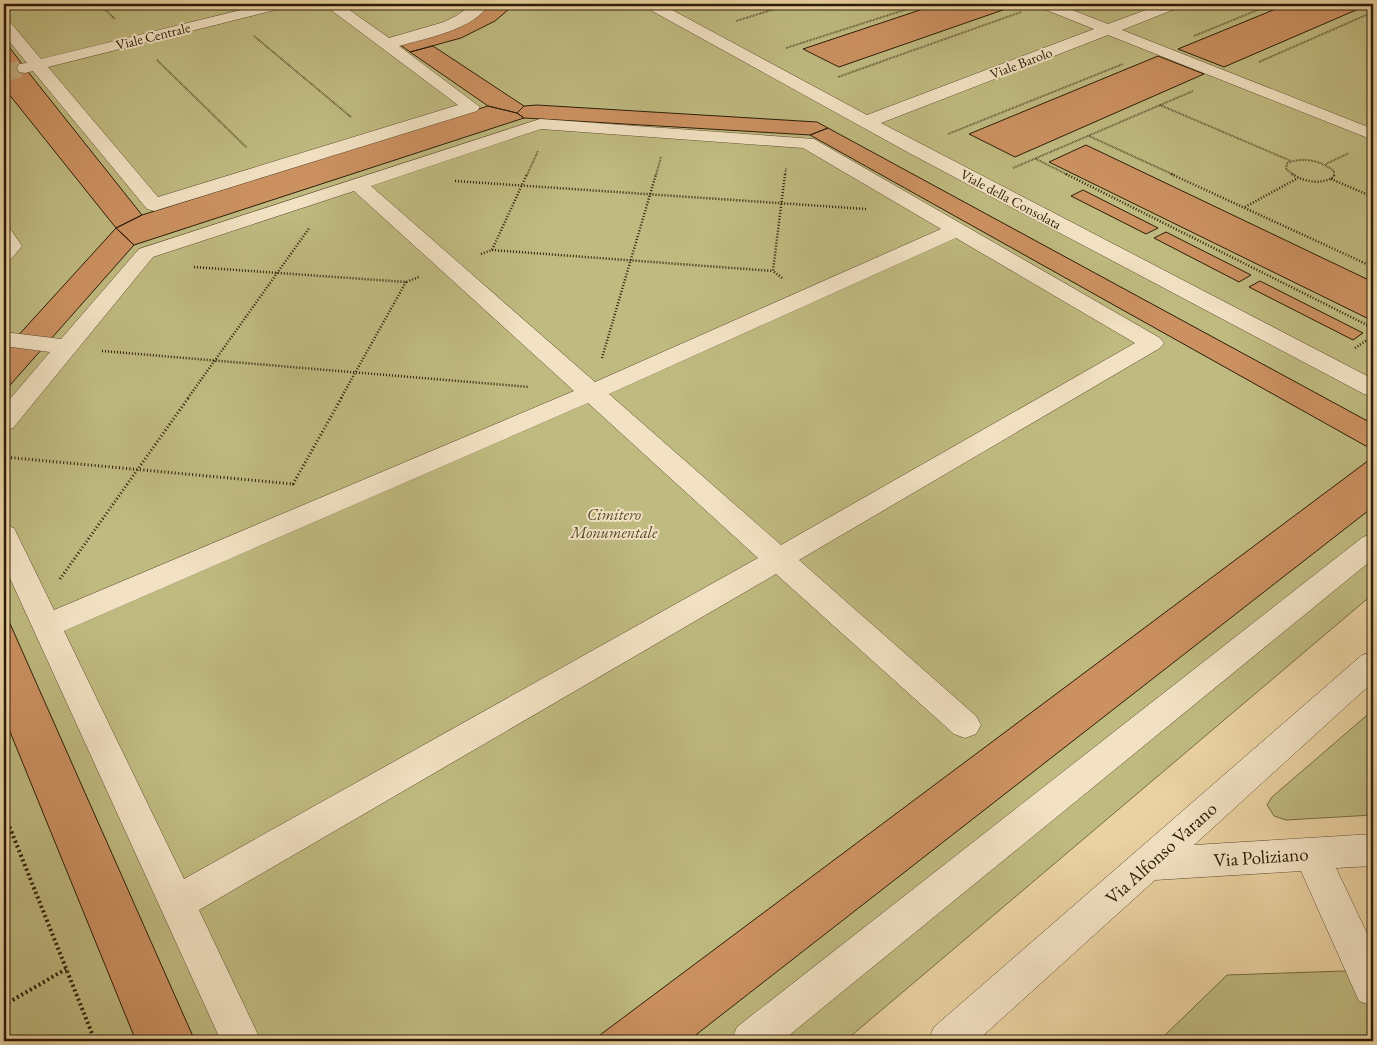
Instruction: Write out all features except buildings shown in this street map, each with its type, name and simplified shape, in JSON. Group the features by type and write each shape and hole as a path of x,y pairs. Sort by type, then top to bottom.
{"street":[{"name":"Viale Centrale","path":"31,66 282,4"},
{"path":"4,25 31,66 154,205 471,107 332,4"},
{"path":"386,44 440,29 475,11 482,4"},
{"name":"Viale della Consolata","path":"650,4 866,122 1373,389"},
{"path":"1044,4 1373,136"},
{"name":"Viale Barolo","path":"866,122 1175,4"},
{"path":"4,422 146,253 540,124 807,144 1152,343 779,559 176,903"},
{"path":"346,189 449,266 965,725"},
{"path":"42,618 309,513 592,392 957,230"},
{"path":"4,234 12,246 4,255"},
{"path":"4,340 67,348"},
{"path":"4,535 241,1041"},
{"path":"751,1041 1373,544"},
{"name":"Via Alfonso Varano","path":"948,1041 1373,664"},
{"name":"Via Poliziano","path":"1149,864 1373,850"},
{"path":"1311,853 1373,987"}],"path":[{"path":"100,4 269,169"},
{"path":"701,31 790,4"},
{"path":"781,50 923,4"},
{"path":"835,78 1044,4"},
{"path":"945,135 1272,4"},
{"path":"230,17 374,137"},
{"path":"1159,105 1290,161 1307,160 1325,165 1335,174 1331,180"},
{"path":"492,250 550,125"},
{"path":"592,392 668,133"},
{"path":"1089,136 1373,267"},
{"path":"773,271 789,142"},
{"path":"1036,159 1373,328"},
{"path":"1290,161 1287,163 1286,169 1298,178 1313,182 1331,180 1373,198"},
{"path":"1244,207 1298,178"},
{"path":"453,181 870,209"},
{"path":"42,618 138,470 278,272 346,189"},
{"path":"138,263 406,282 492,250 773,271 809,296"},
{"path":"293,484 406,282"},
{"path":"1354,348 1373,336"},
{"path":"67,348 533,387"},
{"path":"4,457 293,484"},
{"path":"293,484 309,513"},
{"path":"4,813 95,1041"},
{"path":"4,1005 66,969"}],"green space":[{"name":"Cimitero Monumentale","path":"4,4 1373,4 1373,594 845,1041 4,1041"},
{"path":"1373,710 1373,815 1286,820 1274,816 1267,805 1272,797"},
{"path":"1373,970 1373,1041 1159,1041 1227,975"}],"tunnel":[{"path":"4,73 25,68"}]}
